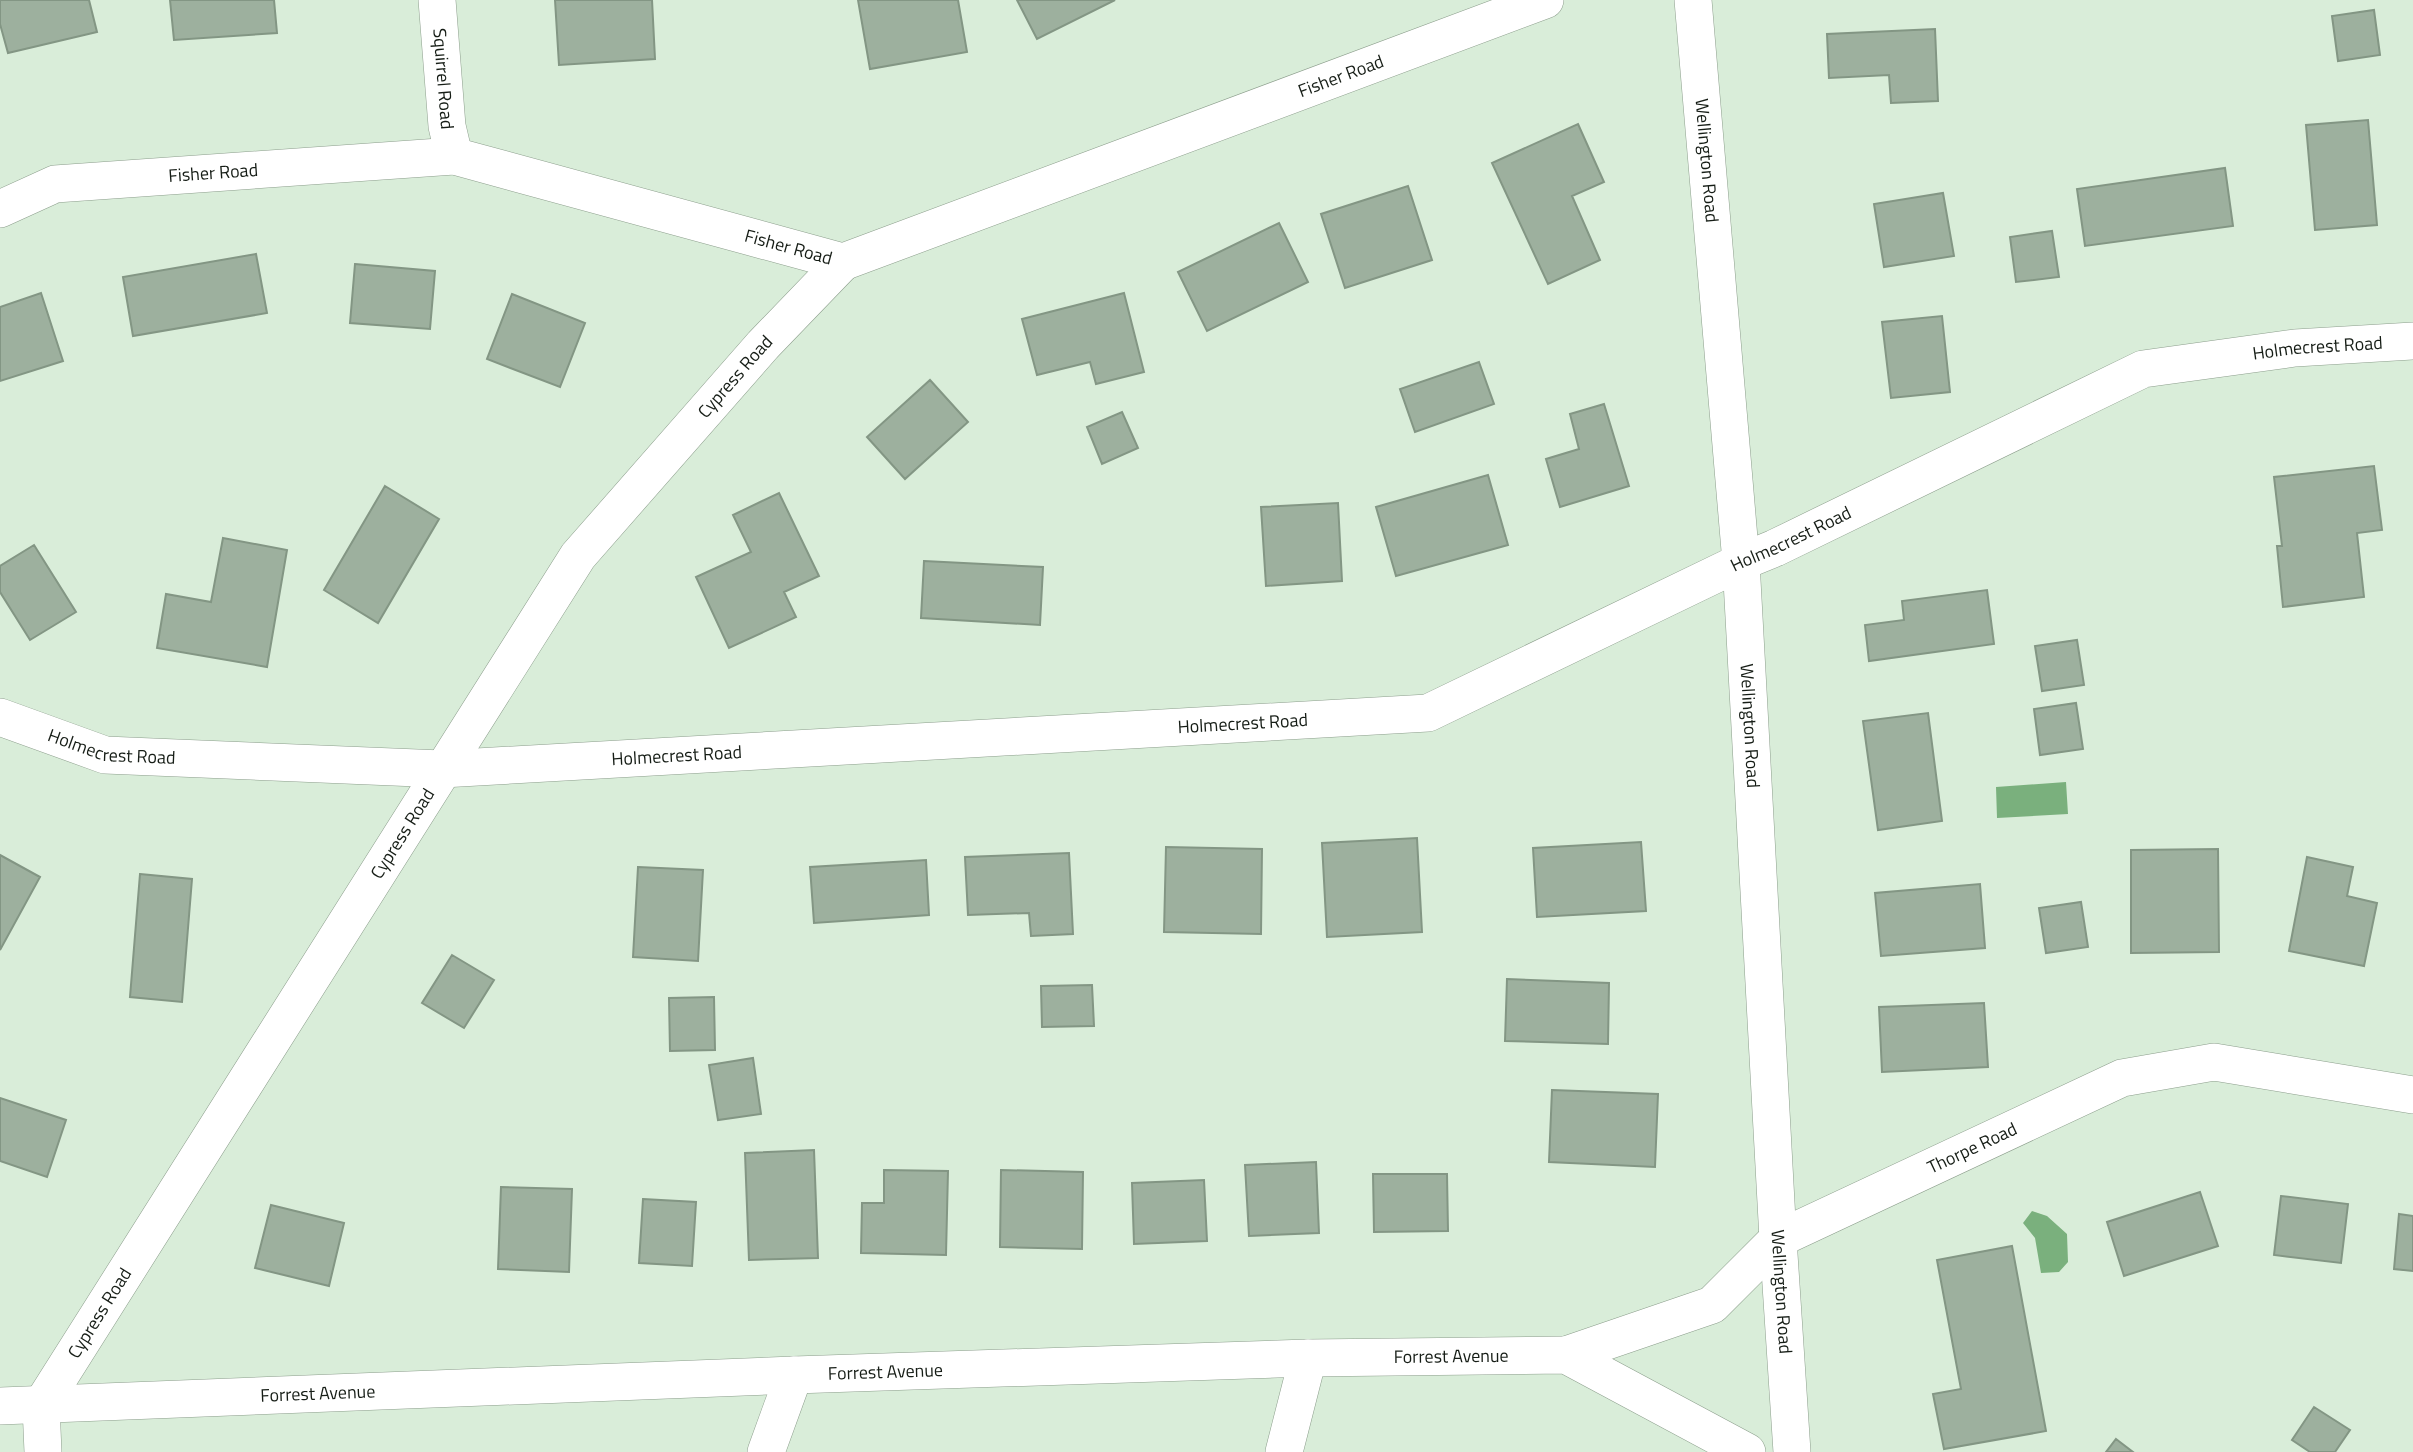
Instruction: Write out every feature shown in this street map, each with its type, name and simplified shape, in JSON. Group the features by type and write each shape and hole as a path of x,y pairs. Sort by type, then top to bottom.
{"street":[{"name":"Squirrel Road","path":"437,0 447,126 454,156"},
{"name":"Fisher Road","path":"0,209 55,184 454,156 843,262 1545,0"},
{"name":"Wellington Road","path":"1693,0 1741,562 1792,1452"},
{"name":"Cypress Road","path":"41,1406 578,556 763,345 843,262"},
{"name":"Holmecrest Road","path":"0,716 105,755 442,769 1428,713 2143,369 2295,348 2413,341"},
{"name":"Thorpe Road","path":"1566,1355 1712,1305 1778,1238 2122,1078 2214,1062 2413,1095"},
{"name":"Forrest Avenue","path":"0,1406 1308,1358 1566,1355 1747,1452"},
{"path":"1284,1452 1308,1358"},
{"path":"766,1452 794,1375"},
{"path":"41,1406 43,1452"}],"shaded area":[{"path":"2066,782 2068,814 1997,818 1996,787"},
{"path":"2032,1211 2047,1216 2067,1234 2068,1262 2059,1272 2041,1273 2035,1238 2023,1223"}],"building":[{"path":"0,0 89,0 97,32 8,53 0,24"},
{"path":"170,0 274,0 277,33 174,40"},
{"path":"555,0 652,0 655,59 559,65"},
{"path":"858,0 958,0 967,52 870,69"},
{"path":"1017,0 1115,0 1037,39"},
{"path":"2374,10 2380,55 2338,61 2332,16"},
{"path":"1935,29 1938,101 1891,103 1889,75 1829,78 1827,34"},
{"path":"2368,120 2377,225 2315,230 2306,125"},
{"path":"1578,124 1604,182 1572,196 1600,260 1548,284 1492,163"},
{"path":"2225,168 2233,226 2085,246 2077,189"},
{"path":"1408,186 1432,260 1345,288 1321,214"},
{"path":"1943,193 1954,256 1884,267 1874,204"},
{"path":"1279,223 1308,282 1207,331 1178,272"},
{"path":"2052,231 2059,277 2016,282 2010,237"},
{"path":"256,254 267,313 133,336 123,277"},
{"path":"355,264 435,271 430,329 350,323"},
{"path":"41,293 63,361 0,381 0,307"},
{"path":"1124,293 1144,372 1096,384 1090,362 1037,375 1022,319"},
{"path":"512,294 585,323 560,387 487,359"},
{"path":"1942,316 1950,392 1891,398 1882,322"},
{"path":"1479,362 1494,404 1415,432 1400,389"},
{"path":"930,380 968,422 905,479 867,437"},
{"path":"1604,404 1629,486 1560,507 1546,459 1579,449 1570,414"},
{"path":"1122,412 1138,448 1102,464 1087,427"},
{"path":"2374,466 2382,530 2357,533 2364,597 2283,607 2277,546 2282,546 2274,477"},
{"path":"1488,475 1508,545 1396,576 1376,507"},
{"path":"385,486 439,519 378,623 324,590"},
{"path":"779,493 819,576 784,592 796,617 729,648 696,577 751,552 733,515"},
{"path":"1338,503 1342,581 1266,586 1261,507"},
{"path":"223,538 287,550 267,667 157,648 166,594 211,602"},
{"path":"34,545 76,612 30,640 0,592 0,566"},
{"path":"924,561 1043,567 1040,625 921,618"},
{"path":"1987,590 1994,644 1869,661 1865,625 1904,620 1902,601"},
{"path":"2077,640 2084,685 2042,691 2035,646"},
{"path":"2076,703 2083,749 2040,755 2034,709"},
{"path":"1928,713 1942,821 1878,830 1863,721"},
{"path":"1417,838 1422,932 1327,937 1322,843"},
{"path":"1641,842 1646,911 1537,917 1533,848"},
{"path":"1166,847 1262,849 1261,934 1164,932"},
{"path":"2218,849 2219,952 2131,953 2131,850"},
{"path":"1069,853 1073,934 1031,936 1029,913 968,915 965,857"},
{"path":"0,855 40,877 0,950"},
{"path":"2307,857 2353,867 2347,896 2377,903 2364,966 2289,951"},
{"path":"926,860 929,915 814,923 810,867"},
{"path":"638,867 703,870 698,961 633,957"},
{"path":"140,874 192,879 182,1002 130,997"},
{"path":"1980,884 1985,948 1881,956 1875,893"},
{"path":"2081,902 2088,947 2046,953 2039,908"},
{"path":"452,955 494,980 464,1028 422,1003"},
{"path":"1507,979 1609,983 1608,1044 1505,1041"},
{"path":"1092,985 1094,1026 1042,1027 1041,986"},
{"path":"714,997 715,1050 670,1051 669,998"},
{"path":"1984,1003 1988,1067 1882,1072 1879,1007"},
{"path":"753,1058 761,1114 718,1120 709,1065"},
{"path":"1552,1090 1658,1094 1655,1167 1549,1162"},
{"path":"0,1098 66,1120 47,1177 0,1161"},
{"path":"814,1150 818,1258 749,1260 745,1153"},
{"path":"1316,1162 1319,1233 1249,1236 1245,1165"},
{"path":"884,1170 948,1171 946,1255 861,1253 862,1203 884,1203"},
{"path":"1001,1170 1083,1172 1082,1249 1000,1247"},
{"path":"1373,1174 1447,1174 1448,1231 1374,1232"},
{"path":"1204,1180 1207,1241 1134,1244 1132,1183"},
{"path":"501,1187 572,1189 569,1272 498,1269"},
{"path":"2200,1192 2218,1246 2124,1276 2107,1222"},
{"path":"2281,1196 2348,1204 2341,1263 2274,1255"},
{"path":"643,1199 696,1202 692,1266 639,1263"},
{"path":"271,1205 344,1223 329,1286 255,1268"},
{"path":"2399,1214 2413,1216 2413,1271 2394,1269"},
{"path":"2012,1246 2046,1431 1944,1449 1933,1394 1961,1389 1937,1260"},
{"path":"2314,1407 2350,1430 2335,1452 2310,1452 2292,1440"},
{"path":"2116,1439 2133,1452 2106,1452"}]}
